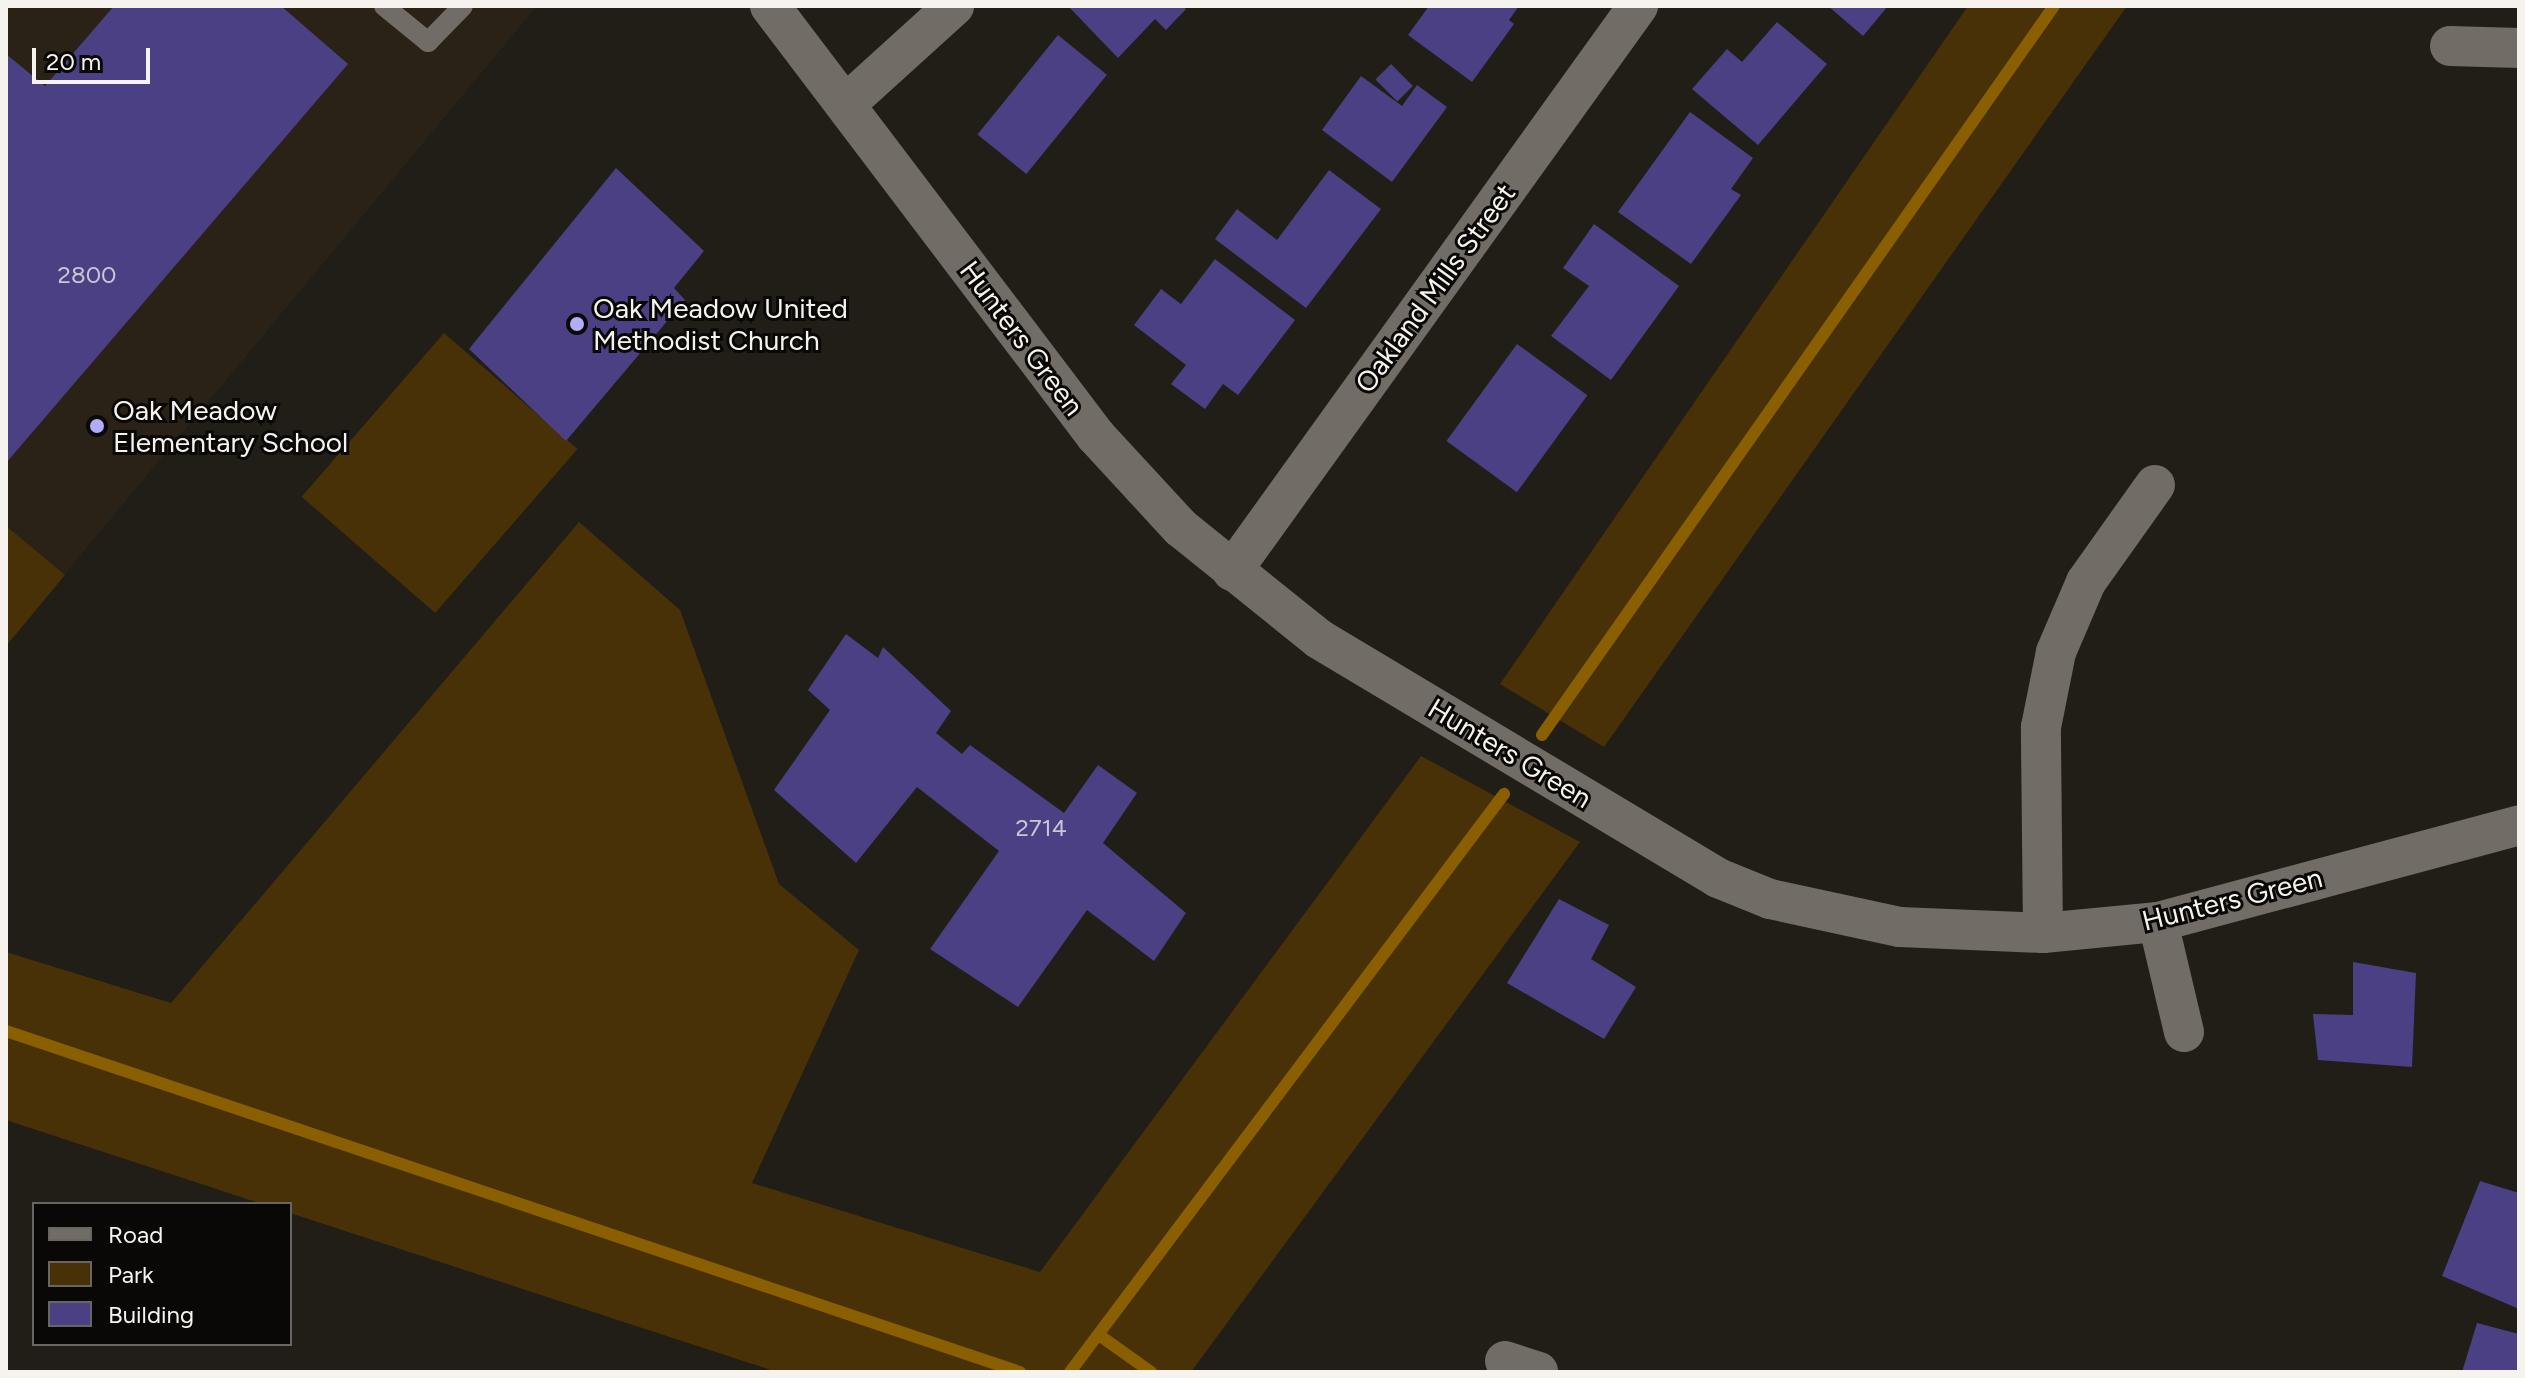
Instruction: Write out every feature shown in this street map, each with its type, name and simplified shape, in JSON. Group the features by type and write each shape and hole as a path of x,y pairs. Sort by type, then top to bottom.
{"street":[{"name":"Hunters Green","path":"770,6 1096,436 1181,528 1319,639 1718,878 1770,899 1900,927 2043,933 2158,922 2519,825"},
{"path":"846,104 954,6"},
{"name":"Oakland Mills Street","path":"1232,571 1638,6"},
{"path":"2450,46 2519,48"},
{"path":"2043,933 2041,727 2056,652 2086,582 2155,485"},
{"path":"2158,922 2184,1032"}],"lane":[{"path":"384,6 428,42 463,6"}],"shaded area":[{"name":"Oak Meadow Elementary School","path":"6,6 537,6 6,645"}],"green space":[{"path":"1968,6 2127,6 1604,747 1500,684"},
{"path":"444,333 578,449 435,613 302,497"},
{"path":"579,522 680,610 779,884 859,950 752,1183 1040,1272 1421,756 1580,842 1191,1372 777,1372 292,1214 292,1202 256,1202 6,1120 6,952 171,1003"},
{"path":"6,526 65,575 6,646"}],"building":[{"path":"114,6 281,6 348,64 6,463 6,54 45,86"},
{"path":"1068,6 1182,6 1186,9 1166,30 1155,19 1118,58"},
{"path":"1429,6 1519,6 1509,20 1514,24 1472,82 1408,35"},
{"path":"1828,6 1888,6 1863,36"},
{"path":"1777,22 1827,64 1758,145 1692,89 1727,49 1742,62"},
{"path":"1058,35 1107,75 1026,174 977,134"},
{"path":"1391,64 1413,86 1397,101 1375,80"},
{"path":"1361,76 1402,106 1417,85 1447,107 1392,182 1322,130"},
{"path":"1690,112 1753,158 1731,189 1741,195 1691,264 1618,212"},
{"name":"Oak Meadow United Methodist Church","path":"616,168 704,251 674,288 685,300 566,441 469,349"},
{"path":"1329,170 1381,209 1306,308 1215,239 1237,209 1277,240"},
{"path":"1594,224 1679,286 1611,380 1551,336 1589,286 1563,268"},
{"path":"1215,259 1295,320 1238,395 1223,384 1205,409 1171,384 1186,365 1134,325 1161,289 1181,304"},
{"path":"1517,344 1587,395 1517,492 1446,441"},
{"path":"846,634 878,658 883,647 951,711 936,733 962,754 970,745 1064,813 1098,765 1137,793 1103,843 1186,913 1154,961 1087,910 1018,1007 930,949 999,851 917,787 856,863 774,790 830,710 808,690"},
{"path":"1559,899 1609,925 1591,959 1636,987 1604,1039 1507,983"},
{"path":"2353,962 2416,973 2412,1067 2318,1060 2313,1014 2353,1015"},
{"path":"2480,1181 2519,1193 2519,1309 2442,1276"},
{"path":"2477,1323 2519,1334 2519,1372 2462,1372"}],"waterway":[{"path":"1542,735 2054,6"},
{"path":"1070,1372 1504,794"},
{"path":"6,1031 1020,1372"},
{"path":"1099,1335 1151,1372"}],"place":[{"name":"Oak Meadow United Methodist Church","path":"577,324"},
{"name":"Oak Meadow Elementary School","path":"97,426"}]}
